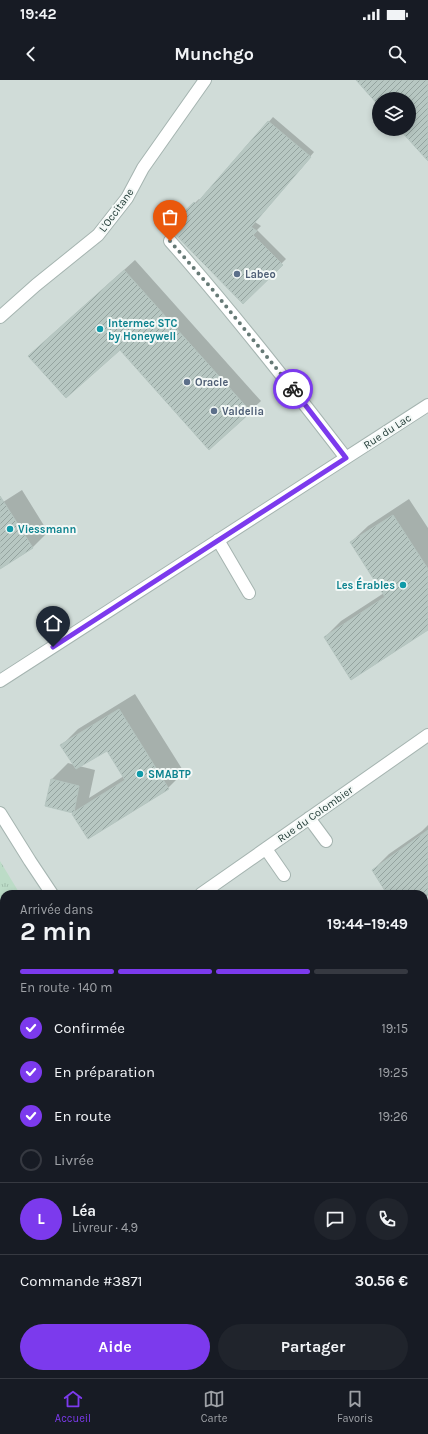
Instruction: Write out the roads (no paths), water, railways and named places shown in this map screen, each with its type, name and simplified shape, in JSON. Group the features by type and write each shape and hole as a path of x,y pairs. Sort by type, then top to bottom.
{"street":[{"name":"L'Occitane","path":"0,317 36,285 98,235 126,198 143,168 205,80"},
{"path":"170,241 279,370 346,458"},
{"name":"Rue du Lac","path":"0,681 428,405"},
{"path":"218,540 249,593"},
{"name":"Rue du Colombier","path":"207,890 428,735"},
{"path":"0,813 49,890"},
{"path":"309,818 326,841"},
{"path":"266,849 284,875"}],"place":[{"name":"Labeo","path":"237,274"},
{"name":"Intermec STC by Honeywell","path":"100,329"},
{"name":"Oracle","path":"187,382"},
{"name":"Valdelia","path":"214,411"},
{"name":"Viessmann","path":"10,529"},
{"name":"Les Érables","path":"403,585"},
{"name":"SMABTP","path":"140,774"}]}
